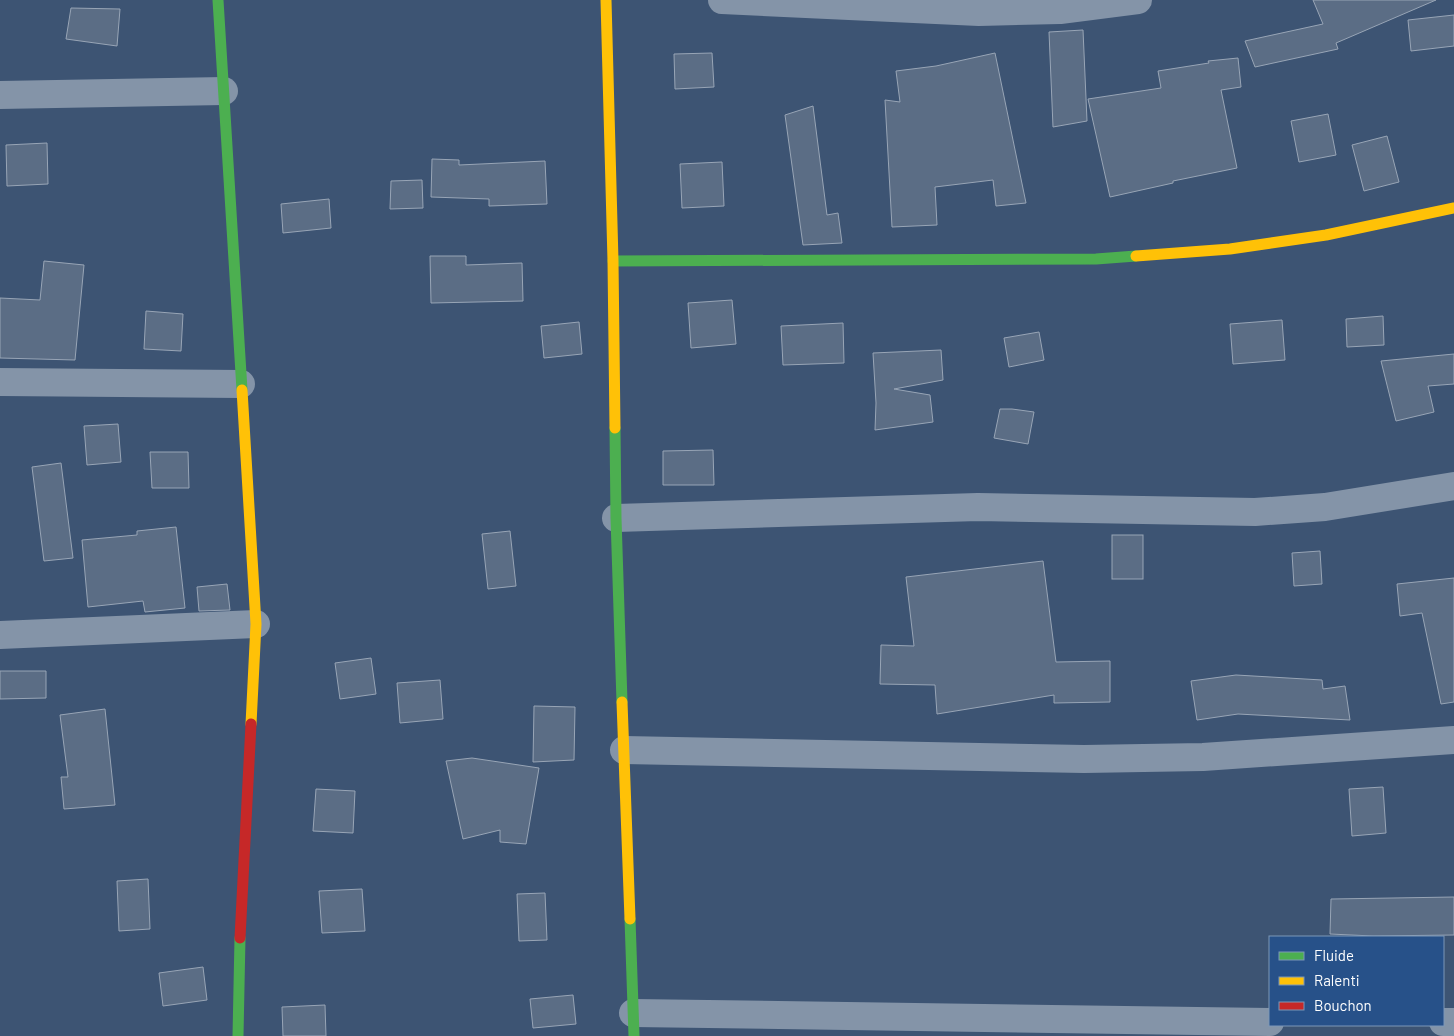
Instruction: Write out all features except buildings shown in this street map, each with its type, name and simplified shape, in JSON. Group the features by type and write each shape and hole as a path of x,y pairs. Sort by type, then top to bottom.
{"street":[{"path":"218,0 256,624 238,982 238,1036"},
{"path":"606,0 613,260 616,518 633,1024 1269,1022"},
{"path":"722,0 979,12 1060,10 1138,0"},
{"path":"0,94 224,91"},
{"path":"613,260 1096,259 1230,248 1326,235 1454,208"},
{"path":"0,382 241,384"},
{"path":"616,518 978,507 1255,512 1325,507 1454,486"},
{"path":"0,635 256,624"},
{"path":"624,750 1084,759 1203,757 1454,740"}],"traffic: fast":[{"path":"218,0 242,390"},
{"path":"613,261 1096,259 1136,256"},
{"path":"615,428 622,702"},
{"path":"630,919 634,1036"},
{"path":"238,1036 240,938"}],"traffic: slow":[{"path":"606,0 613,261 615,428"},
{"path":"1136,256 1230,249 1326,235 1454,208"},
{"path":"242,390 256,624 251,724"},
{"path":"622,702 630,919"}],"traffic: jam":[{"path":"240,938 251,724"}]}
